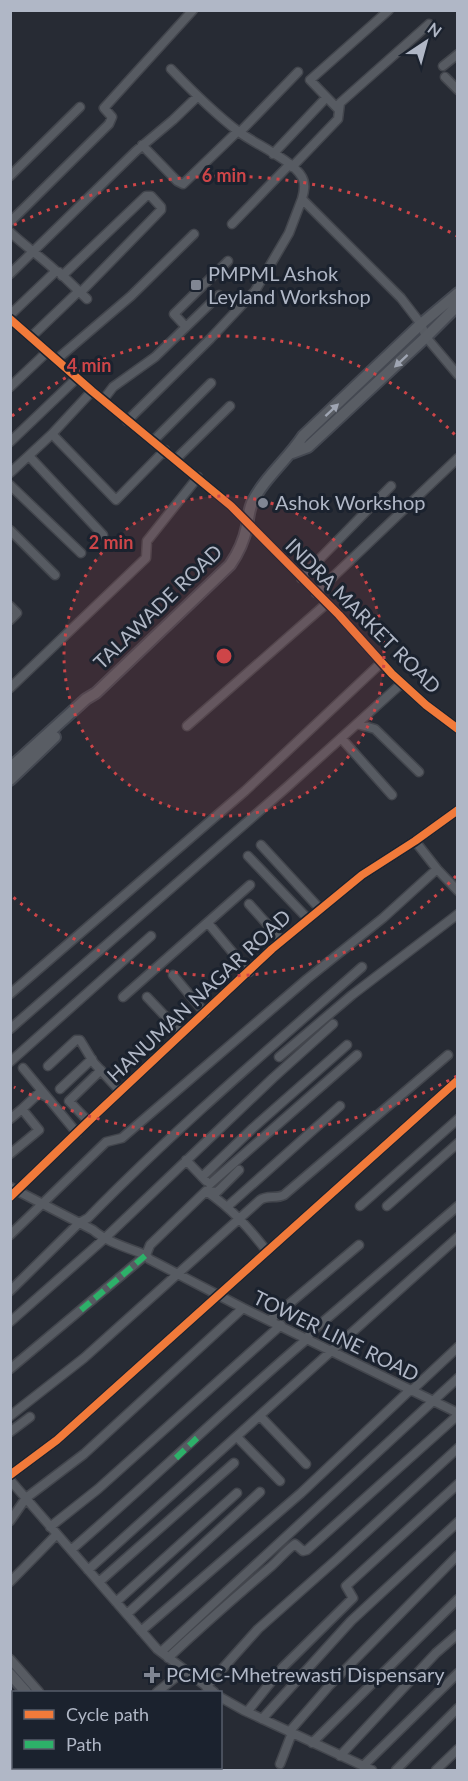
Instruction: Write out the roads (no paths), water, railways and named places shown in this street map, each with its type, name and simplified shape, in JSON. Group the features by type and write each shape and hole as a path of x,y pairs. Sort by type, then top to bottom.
{"main road":[{"name":"TALAWADE ROAD","path":"11,775 88,705 96,693 230,565 239,552 251,505 262,486 292,453 303,436 421,324 458,293"},
{"name":"TALAWADE ROAD","path":"292,453 308,447 458,305"},
{"path":"10,1674 25,1691"}],"street":[{"path":"10,222 109,123 111,114 104,108 194,10"},
{"path":"338,109 310,80 389,10"},
{"path":"232,224 338,119 340,103 429,24"},
{"path":"443,66 458,54"},
{"path":"127,421 255,291 290,233 305,185 302,177 291,166 239,132 197,97 171,69"},
{"path":"142,145 177,181 183,184 239,132 298,72"},
{"path":"446,77 458,90"},
{"path":"10,274 142,145 197,97"},
{"path":"273,154 323,101"},
{"path":"10,176 80,107"},
{"path":"12,322 59,273 146,196 151,196 161,210 82,294 31,337"},
{"path":"302,200 401,298 421,324 426,337 458,375"},
{"path":"11,234 34,251 82,294"},
{"path":"56,360 131,296 194,234"},
{"path":"186,327 174,314 228,261"},
{"path":"103,400 113,387 155,357 219,295"},
{"name":"INDRA MARKET ROAD","path":"12,322 127,421 231,506 339,615 402,683 458,729"},
{"path":"10,387 47,352"},
{"path":"10,442 77,378"},
{"path":"153,441 211,383"},
{"path":"10,472 52,434 92,391"},
{"path":"176,459 230,406"},
{"path":"52,434 116,500 165,450"},
{"path":"29,456 103,535"},
{"path":"316,593 458,458"},
{"path":"10,688 146,558 147,540 198,477"},
{"path":"10,485 81,553"},
{"path":"301,578 391,486"},
{"path":"10,530 55,576"},
{"path":"187,726 326,604"},
{"path":"10,606 17,613 10,620"},
{"path":"10,994 244,791 382,663"},
{"path":"10,1029 402,683"},
{"path":"357,723 375,729 419,772"},
{"path":"340,738 392,795"},
{"path":"458,810 415,841 458,891"},
{"name":"HANUMAN NAGAR ROAD","path":"13,1192 282,940 362,875 415,841"},
{"path":"261,846 320,909"},
{"path":"248,856 308,919"},
{"path":"10,1235 106,1142 122,1138 307,979 383,918 437,869"},
{"path":"123,997 250,885"},
{"path":"249,904 282,940"},
{"path":"279,1057 352,995 458,914"},
{"path":"208,924 249,972"},
{"path":"10,1062 151,936"},
{"path":"10,1291 194,1113 362,967"},
{"path":"173,975 205,1013"},
{"path":"147,997 182,1034"},
{"path":"10,1322 104,1239 333,1024"},
{"path":"48,1066 78,1040 81,1041 92,1059 120,1091"},
{"path":"202,1177 253,1128 347,1045"},
{"path":"10,1369 146,1255 150,1245 208,1188 357,1055"},
{"path":"10,1416 84,1358 264,1197 284,1195 448,1055"},
{"path":"60,1089 92,1059"},
{"path":"23,1068 77,1133"},
{"path":"88,1121 69,1101 101,1070"},
{"path":"10,1475 57,1440 458,1080"},
{"path":"10,1119 39,1093 46,1096"},
{"path":"228,1206 340,1106"},
{"path":"10,1154 39,1130 22,1109"},
{"path":"360,1206 458,1119"},
{"path":"387,1206 458,1143"},
{"path":"186,1160 202,1177 208,1188 240,1218 266,1250"},
{"path":"208,1188 218,1192 239,1170"},
{"name":"TOWER LINE ROAD","path":"13,1192 42,1203 93,1230 104,1239 113,1240 146,1255 149,1259 243,1308 458,1414"},
{"path":"71,1550 168,1465 249,1388 307,1339 310,1333 458,1206"},
{"path":"88,1570 458,1236"},
{"path":"270,1320 359,1245"},
{"path":"10,1521 26,1498 84,1454 243,1308"},
{"path":"10,1582 53,1530 281,1325"},
{"path":"141,1631 301,1493 458,1347"},
{"path":"164,1655 458,1378"},
{"path":"164,1655 278,1562 292,1546 295,1545 303,1551 307,1550 458,1414"},
{"path":"260,1416 306,1464"},
{"path":"10,1432 30,1417"},
{"path":"237,1437 280,1481"},
{"path":"10,1480 141,1631 164,1655 210,1690 258,1629 458,1449"},
{"path":"99,1582 234,1463"},
{"path":"247,1712 283,1667 353,1598 346,1586 458,1484"},
{"path":"127,1614 260,1492"},
{"path":"116,1602 237,1493"},
{"path":"262,1719 351,1621 458,1522"},
{"path":"280,1764 290,1732 329,1686 458,1555"},
{"path":"312,1743 458,1599"},
{"path":"340,1756 436,1653 458,1634"},
{"path":"10,1659 38,1691"},
{"path":"158,1691 184,1671"},
{"path":"363,1766 458,1673"},
{"path":"222,1698 372,1770"},
{"path":"396,1770 458,1708"},
{"path":"436,1770 458,1749"}],"place":[{"name":"PMPML Ashok Leyland Workshop","path":"196,285"},
{"name":"Ashok Workshop","path":"263,503"},
{"name":"PCMC-Mhetrewasti Dispensary","path":"152,1675"}]}
